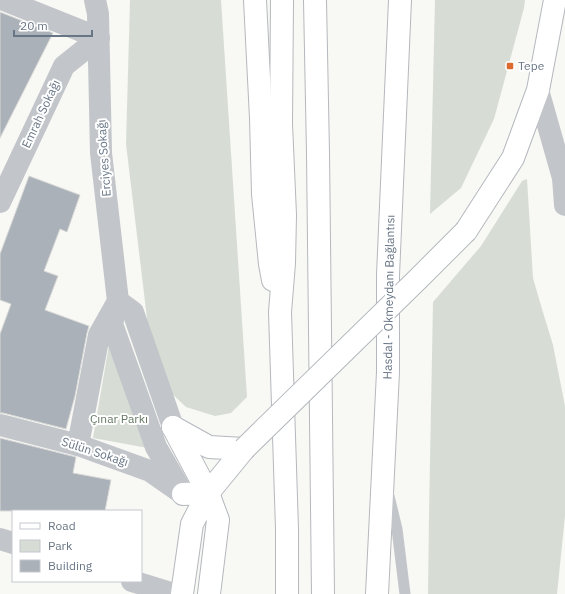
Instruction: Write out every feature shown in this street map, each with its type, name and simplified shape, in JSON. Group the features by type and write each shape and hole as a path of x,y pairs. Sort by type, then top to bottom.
{"main road":[{"path":"255,0 263,194 270,264 280,312"},
{"path":"282,0 282,124 285,215 284,263 280,312 287,529 286,594"},
{"path":"315,0 323,594"},
{"name":"Hasdal - Okmeydanı Bağlantısı","path":"377,594 388,372 388,275 400,0"},
{"path":"182,594 192,524 208,492 244,449 466,231 513,158 538,90 554,0"},
{"path":"173,428 209,447 244,449"},
{"path":"173,428 208,492 218,520 209,594"},
{"path":"183,494 208,492"}],"street":[{"path":"17,3 99,38"},
{"name":"Erciyes Sokağı","path":"99,5 101,153 118,301 112,324 156,447 183,494"},
{"name":"Emrah Sokağı","path":"0,202 64,66 99,38"},
{"path":"538,90 563,178 565,205"},
{"path":"78,445 99,335 118,301 133,312 173,428"},
{"name":"Sülün Sokağı","path":"0,426 78,445 150,472 183,494"},
{"path":"0,539 12,543"},
{"path":"135,582 174,594"}],"lane":[{"path":"384,473 397,529 404,594"}],"green space":[{"path":"130,0 221,0 247,397 231,413 215,416 186,407 165,387 149,335 126,144"},
{"path":"435,0 525,0 494,119 461,188 430,214"},
{"path":"527,179 533,278 553,345 565,406 565,516 557,594 428,594 433,302 481,246 522,181"},
{"name":"Çınar Parkı","path":"111,333 153,449 93,438"}],"building":[{"path":"0,12 53,33 0,138"},
{"path":"29,176 80,195 67,232 60,229 44,271 58,276 45,310 89,326 75,396 66,429 0,413 0,334 11,304 0,300 0,254"},
{"path":"0,438 76,457 73,473 111,480 105,510 0,511"}],"place":[{"name":"Tepe","path":"510,66"}]}
